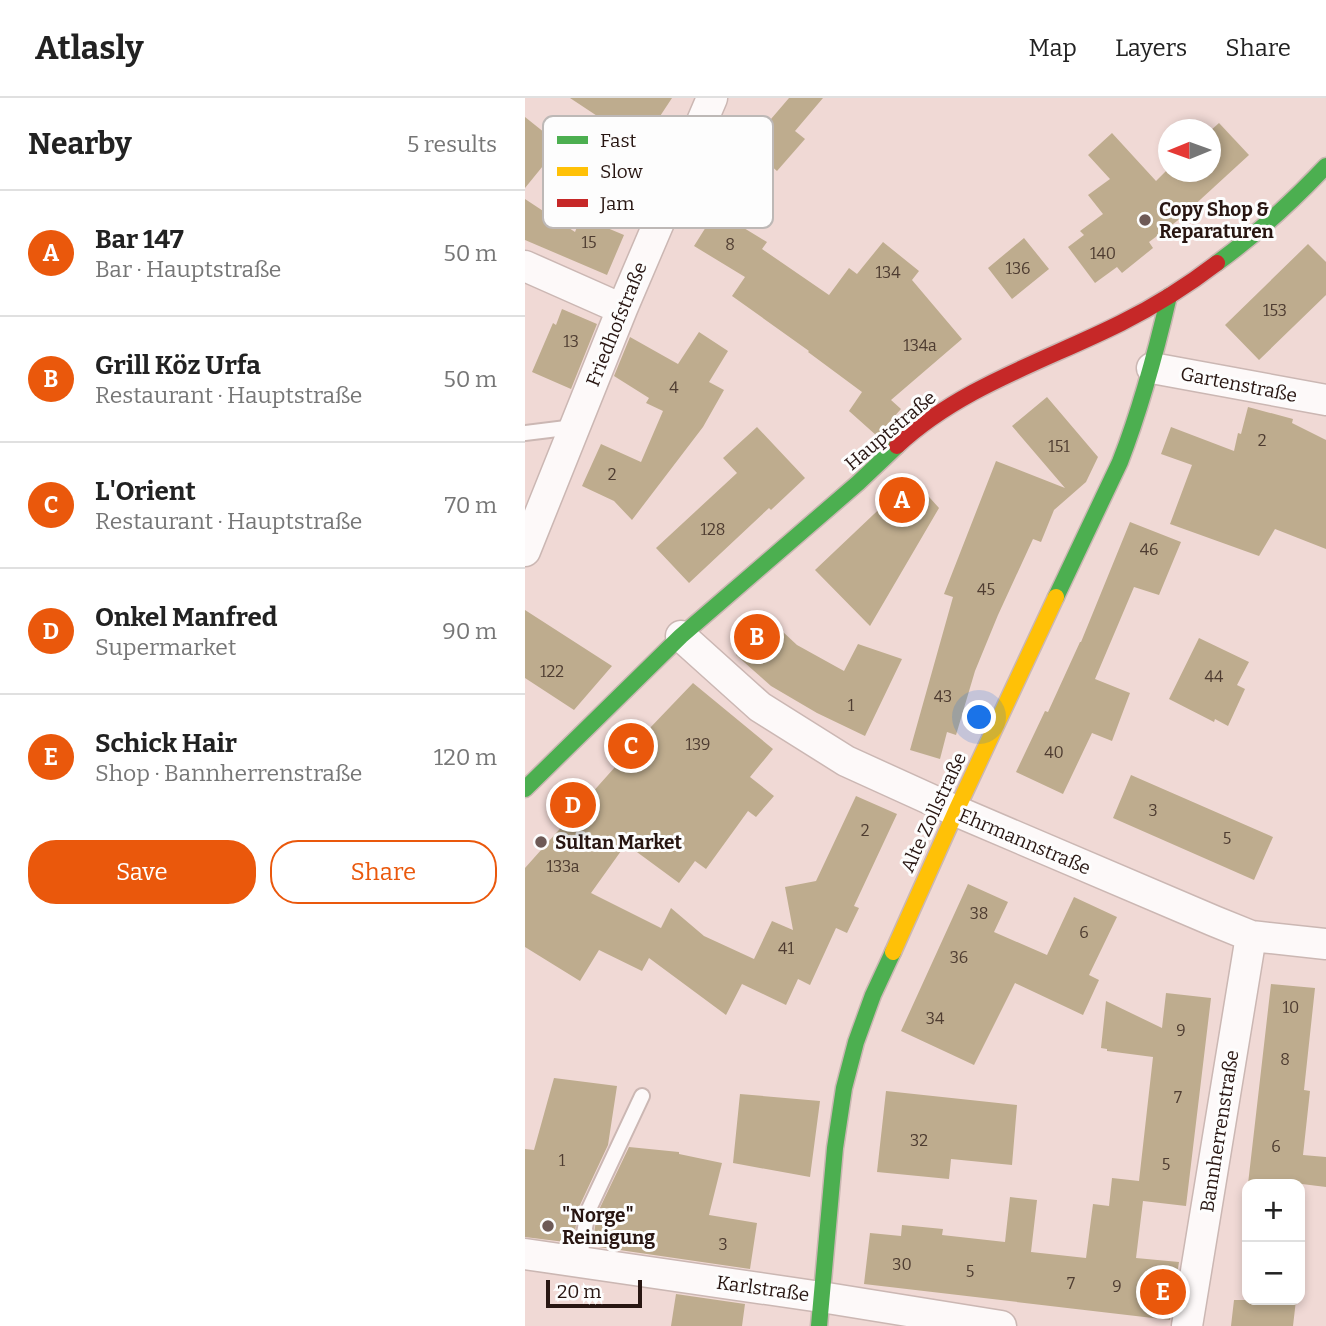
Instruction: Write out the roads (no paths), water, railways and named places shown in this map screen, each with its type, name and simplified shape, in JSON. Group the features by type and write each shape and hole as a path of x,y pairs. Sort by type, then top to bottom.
{"street":[{"name":"Friedhofstraße","path":"704,116 712,98"},
{"name":"Hauptstraße","path":"525,789 681,636 906,438 937,414 977,390 1123,322 1169,296 1255,235 1326,166"},
{"name":"Friedhofstraße","path":"525,551 657,228"},
{"path":"525,266 622,309"},
{"name":"Alte Zollstraße","path":"819,1326 835,1147 844,1088 856,1042 873,995 956,811 1120,462 1136,422 1152,368 1169,296"},
{"name":"Gartenstraße","path":"1152,368 1326,400"},
{"name":"Ehrmannstraße","path":"681,636 760,707 846,761 956,811 1251,936 1326,944"},
{"name":"Bannherrenstraße","path":"1187,1326 1251,936"},
{"name":"Karlstraße","path":"525,1254 1001,1326"}],"lane":[{"path":"525,433 574,427"},
{"path":"579,1262 588,1211 642,1096"}],"place":[{"name":"Copy Shop & Reparaturen","path":"1145,220"},
{"name":"Bar 147","path":"902,500"},
{"name":"Grill Köz Urfa","path":"757,637"},
{"name":"L'Orient","path":"631,746"},
{"name":"Onkel Manfred","path":"573,805"},
{"name":"Sultan Market","path":"541,842"},
{"name":"\"Norge\" Reinigung","path":"548,1226"},
{"name":"Schick Hair","path":"1163,1292"}]}
